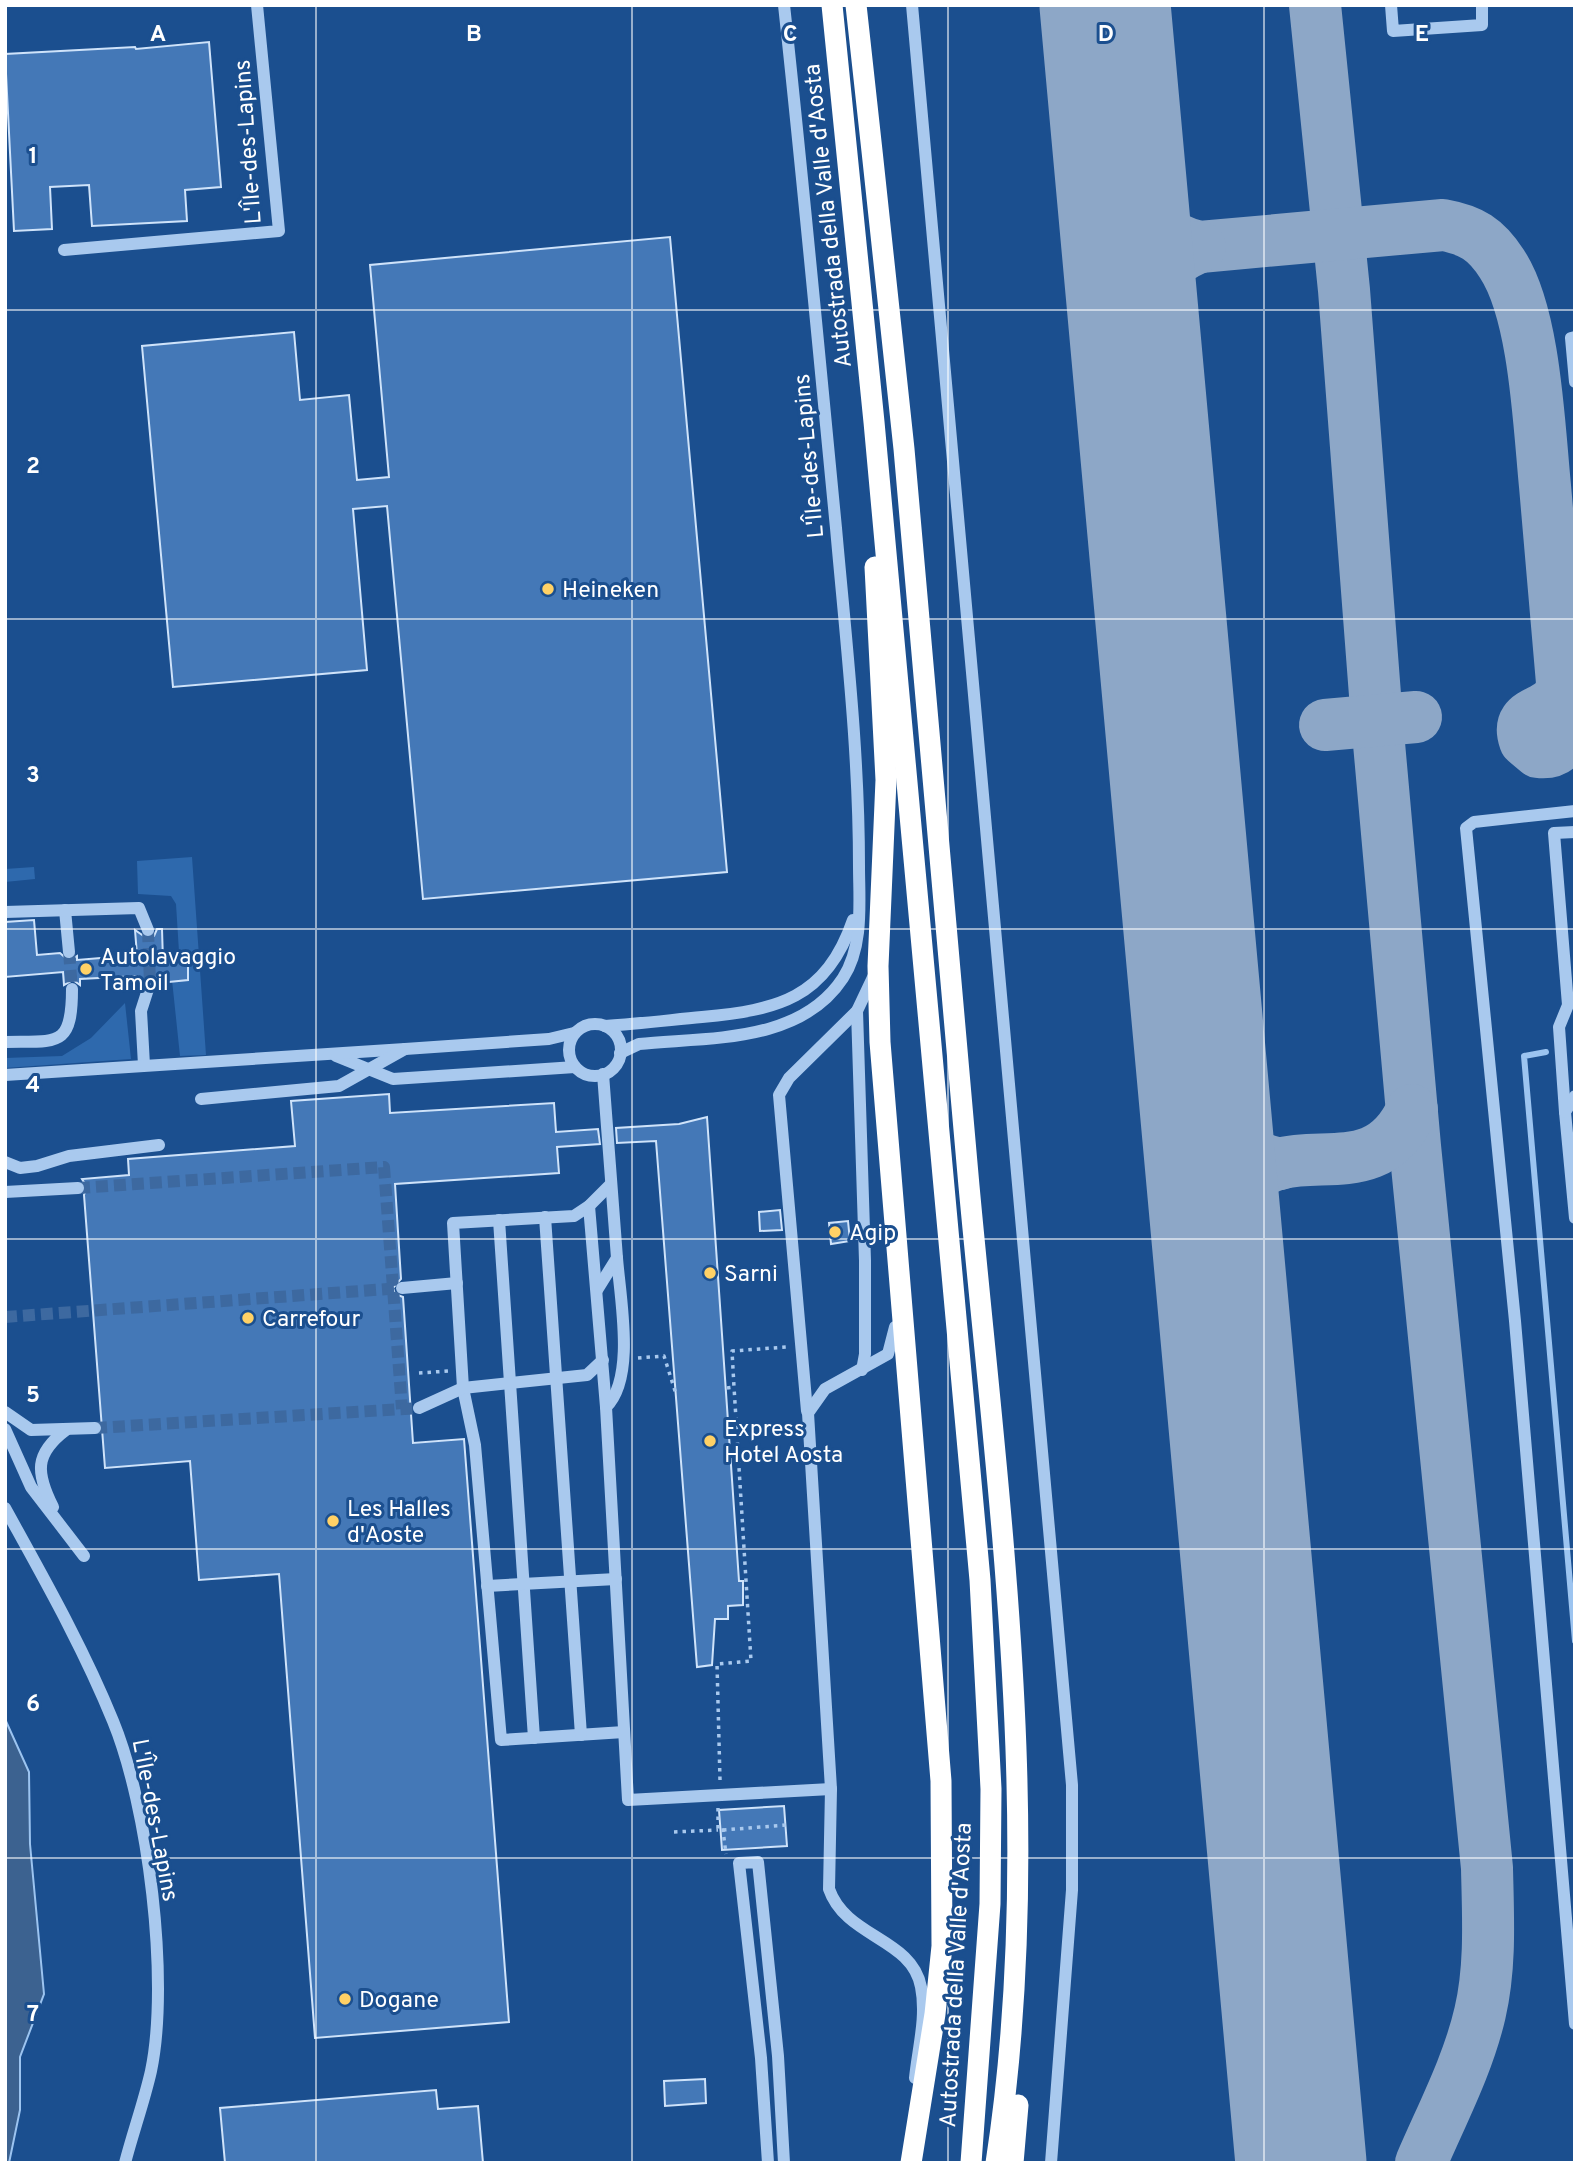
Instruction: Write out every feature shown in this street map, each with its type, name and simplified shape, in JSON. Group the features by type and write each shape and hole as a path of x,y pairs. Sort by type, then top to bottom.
{"highway":[{"name":"Autostrada della Valle d'Aosta","path":"832,5 874,422 980,1580 991,1789 990,1905 971,2163"},
{"path":"856,5 904,452 1005,1570 1018,1807 1015,2005 1019,2092 1013,2163"},
{"path":"874,422 875,607 886,780 878,966 884,1103 936,1685 943,1872 942,1946 935,2014 911,2163"},
{"path":"996,2163 1015,2005"}],"street":[{"name":"L'Île-des-Lapins","path":"64,250 279,231 257,5"},
{"name":"L'Île-des-Lapins","path":"620,1053 639,1044 760,1031 797,1019 832,992 844,976 854,955 859,904 855,734 813,280 784,5"},
{"path":"912,5 1072,1785 1072,1890 1051,2163"},
{"path":"1391,5 1393,31 1482,24 1482,5"},
{"path":"1575,337 1571,338 1575,382"},
{"path":"1575,811 1475,822 1466,828 1515,1321 1575,2024"},
{"path":"1575,832 1555,833 1568,1005 1559,1027 1575,1218"},
{"name":"L'Île-des-Lapins","path":"10,1072 549,1039 574,1033 588,1025 605,1026 751,1012 786,1002 814,985 828,970 846,941 859,904"},
{"path":"5,912 139,908 148,930"},
{"path":"65,910 69,952"},
{"path":"878,966 857,1010 789,1078 779,1095 803,1359 831,1789 829,1889 834,1905 844,1917 907,1959 916,1972 921,1987 923,2012 911,2119 911,2163"},
{"path":"144,1065 141,1011 150,983"},
{"path":"5,1042 38,1041 64,1035 70,1027 72,989"},
{"path":"857,1010 866,1353 862,1370"},
{"path":"574,1033 569,1054 575,1066 588,1074 603,1074 615,1066 620,1053 617,1037 605,1026"},
{"path":"201,1099 339,1086 405,1049"},
{"path":"331,1054 393,1079 575,1066"},
{"path":"603,1074 624,1359 617,1396 607,1407"},
{"path":"1565,1112 1575,1096"},
{"path":"5,1162 20,1168 69,1156 159,1145"},
{"path":"610,1185 589,1206 574,1216 453,1223 463,1388 475,1445 501,1740 624,1732"},
{"path":"5,1192 78,1188"},
{"path":"589,1206 607,1407 628,1800 679,1804 719,1797 785,1799 831,1789"},
{"path":"545,1217 581,1735"},
{"path":"499,1220 534,1738"},
{"path":"597,1290 617,1258"},
{"path":"807,1413 825,1389 862,1370 892,1349 900,1281"},
{"path":"402,1287 457,1283"},
{"path":"419,1408 463,1388 587,1375 603,1360"},
{"path":"5,1412 31,1430 95,1428"},
{"path":"5,1429 31,1487 84,1556"},
{"path":"62,1527 47,1495 41,1457 51,1442 66,1430"},
{"name":"L'Île-des-Lapins","path":"5,1508 52,1594 114,1722 132,1784 145,1849 158,1968 157,2018 151,2070 125,2163"},
{"path":"487,1586 615,1579"},
{"path":"768,2163 746,1858 758,1862 778,2056 784,2163"}],"path":[{"path":"746,1858 724,1853 719,1797 717,1664 751,1661 732,1351 786,1346 787,1359 803,1359"},
{"path":"650,1357 664,1356 676,1394"},
{"path":"727,1388 734,1387"},
{"path":"674,1832 787,1825"}],"shaded area":[{"path":"192,857 206,1055 180,1056 172,980 188,962 172,962 179,952 176,904 171,896 138,894 137,861"},
{"path":"34,867 35,879 5,882 5,869"},
{"path":"125,1003 131,1059 5,1068 5,1058 62,1056 91,1038"},
{"path":"5,1719 29,1772 30,1844 44,1994 20,2057 20,2110 9,2163 5,2163"}],"building":[{"path":"209,42 221,187 185,190 187,221 92,226 89,185 50,187 52,229 14,231 5,54 136,49"},
{"name":"Heineken","path":"670,237 727,872 423,899 387,506 353,509 367,670 173,687 142,346 294,332 300,400 349,395 357,480 389,477 370,265"},
{"path":"34,920 37,955 60,953 69,961 77,956 77,960 137,955 135,930 148,939 154,936 157,929 162,929 163,961 188,962 188,980 159,983 156,977 149,974 141,984 138,976 80,979 80,985 73,980 64,985 63,972 5,977 5,922"},
{"name":"Les Halles d'Aoste","path":"389,1094 390,1113 554,1103 556,1132 598,1129 600,1144 557,1147 559,1173 395,1184 401,1279 393,1288 395,1294 403,1297 413,1443 464,1439 509,2022 315,2038 279,1574 199,1580 190,1461 105,1468 84,1195 87,1187 82,1179 129,1175 128,1159 295,1146 291,1101"},
{"path":"707,1117 739,1581 743,1581 743,1605 728,1606 728,1619 715,1619 712,1665 697,1667 656,1141 617,1143 616,1128 679,1124"},
{"path":"780,1210 782,1230 760,1231 759,1212"},
{"path":"848,1221 850,1241 831,1244 829,1223"},
{"path":"784,1806 787,1846 722,1850 719,1810"},
{"path":"705,2079 706,2103 665,2106 664,2081"},
{"path":"436,2090 438,2109 478,2106 483,2163 225,2163 220,2108"}],"waterway":[{"path":"1546,1052 1524,1056 1575,1641"}],"taxiway":[{"path":"1315,5 1344,290 1377,721 1415,1146 1487,1868 1487,1959 1480,2013 1462,2070 1421,2163"},
{"path":"1122,183 1154,224 1174,238 1200,247 1443,225 1470,233 1490,248 1513,285 1522,311 1534,371 1543,461 1561,668 1563,699 1566,729 1564,740 1558,748 1549,752 1538,752 1525,741 1525,722 1530,716 1554,702 1559,694 1562,682"},
{"path":"1136,341 1143,311 1154,284 1172,263 1200,247"},
{"path":"1325,725 1416,717"},
{"path":"1203,1084 1230,1136 1250,1153 1280,1164"},
{"path":"1219,1256 1228,1219 1239,1193 1264,1170 1286,1162 1354,1157 1376,1150 1395,1136 1412,1110"},
{"path":"1300,2146 1304,2163"}],"runway":[{"path":"1105,5 1301,2163"}],"tunnel":[{"path":"148,930 150,983"},
{"path":"69,952 72,989"},
{"path":"78,1188 384,1167 402,1409"},
{"path":"5,1317 401,1288"},
{"path":"95,1428 419,1408"}],"place":[{"name":"Heineken","path":"548,589"},
{"name":"Autolavaggio Tamoil","path":"86,969"},
{"name":"Agip","path":"835,1232"},
{"name":"Sarni","path":"710,1273"},
{"name":"Carrefour","path":"248,1318"},
{"name":"Express Hotel Aosta","path":"710,1441"},
{"name":"Les Halles d'Aoste","path":"333,1521"},
{"name":"Dogane","path":"345,1999"}]}
